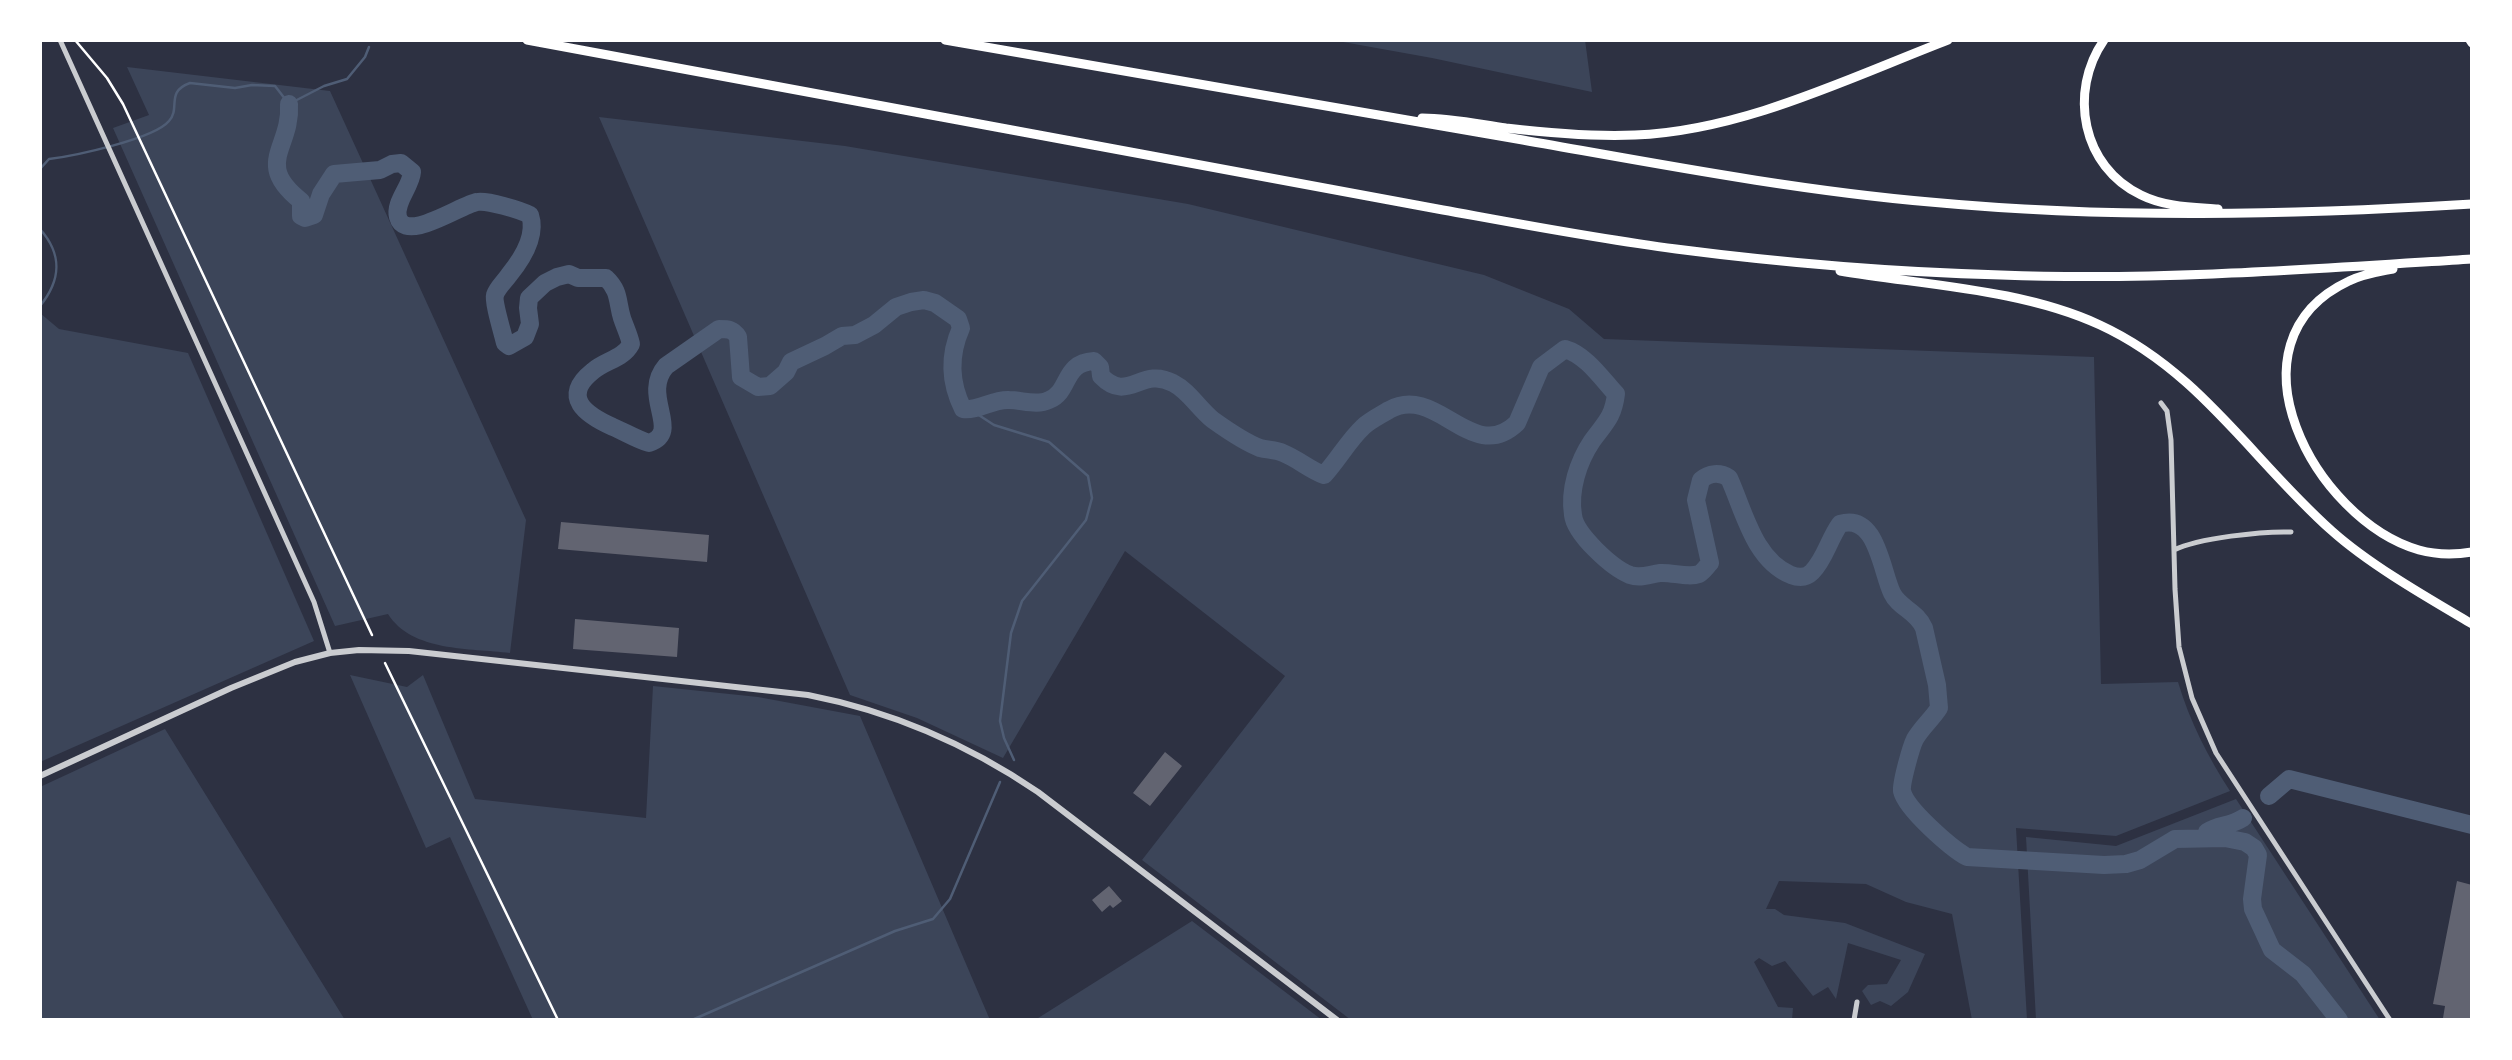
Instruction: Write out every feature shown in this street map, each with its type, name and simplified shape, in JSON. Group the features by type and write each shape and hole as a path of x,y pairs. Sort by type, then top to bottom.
{"highway":[{"path":"527,40 1674,249 1882,270 2062,276 2222,274 2472,259"},
{"path":"945,40 1772,183 1930,202 2127,214 2271,214 2472,204"},
{"path":"1399,119 1444,118 1590,136 1675,132 1721,124 1762,111 1948,40"},
{"path":"2104,40 2088,70 2083,111 2088,136 2112,175 2157,202 2271,214"},
{"path":"1773,260 2022,300 2060,310 2116,333 2154,355 2195,389 2344,541 2472,624"},
{"path":"2435,261 2369,273 2322,297 2305,316 2292,342 2286,368 2288,400 2299,436 2318,470 2358,515 2390,538 2422,551 2472,552"}],"street":[{"path":"60,40 314,602 330,653"},
{"path":"2161,403 2168,410 2171,440 2180,647 2192,698 2216,753 2390,1020"},
{"path":"2174,550 2204,540 2291,532"},
{"path":"40,776 296,662 359,650 409,650 826,698 896,719 993,762 1337,1020"},
{"path":"1854,1020 1856,1002"}],"path":[{"path":"74,40 124,104 372,636"},
{"path":"386,662 558,1020"}],"shaded area":[{"path":"1332,40 1585,40 1592,92 1432,58"},
{"path":"127,67 330,91 526,520 510,653 427,642 398,626 388,614 335,626 113,128 149,115"},
{"path":"599,117 845,146 1188,204 1484,275 1569,309 1604,339 2094,357 2101,684 2178,682 2200,739 2230,791 2116,836 2016,828 2027,1020 1972,1020 1952,914 1906,902 1866,884 1779,881 1766,909 1845,923 1925,954 1908,992 1891,1006 1880,1001 1871,1005 1862,991 1868,985 1887,984 1901,960 1848,943 1836,999 1828,987 1813,996 1785,961 1772,966 1759,958 1754,962 1778,1007 1793,1008 1792,1020 1351,1020 1142,860 1285,676 1125,551 1003,758 917,718 850,695"},
{"path":"40,313 59,329 188,353 314,641 40,762"},
{"path":"350,675 407,687 423,675 475,799 646,818 653,686 758,697 860,716 990,1020 533,1020 450,837 426,848"},
{"path":"165,729 345,1020 40,1020 40,787"},
{"path":"2236,799 2380,1020 2036,1020 2026,837 2116,846"},
{"path":"1192,921 1322,1020 1035,1020"}],"building":[{"path":"561,522 709,535 707,562 558,549"},
{"path":"575,619 679,628 677,657 573,649"},
{"path":"1165,752 1182,766 1150,806 1133,793"},
{"path":"2457,881 2472,885 2472,1020 2443,1018 2445,1006 2433,1004"},
{"path":"1109,886 1122,901 1102,912 1092,900"}],"waterway":[{"path":"40,169 49,159 113,146 161,128 172,116 178,91 190,83 235,88 275,86 289,104 347,79 369,47"},
{"path":"289,104 277,165 279,176 301,201 301,216 305,218 314,215 334,174 380,170 401,163 412,172 397,211 403,224 422,225 477,202 530,215 532,231 527,247 495,295 505,343 509,346 525,337 530,324 529,298 545,283 569,274 578,278 606,278 616,292 631,344 583,380 578,397 594,417 649,443 662,431 659,377 666,366 719,329 730,330 738,337 741,377 758,387 770,386 791,362 842,336 855,335 896,307 924,300 958,319 961,328 954,348 953,369 963,409 1003,400 1044,402 1056,396 1077,367 1094,361 1101,376 1119,387 1152,379 1173,383 1236,436 1260,448 1283,453 1324,475 1366,425 1389,410 1406,405 1423,407 1469,431 1501,434 1517,423 1541,367 1565,349 1573,352 1616,394 1611,415 1583,458 1572,496 1575,523 1605,558 1634,576 1700,573 1710,563 1696,500 1701,480 1715,474 1729,478 1759,546 1778,568 1791,575 1802,577 1812,572 1840,524 1862,527 1876,546 1895,598 1924,628 1937,685 1939,708 1915,739 1902,787 1905,799 1920,817 1967,857 2126,864 2175,839 2225,838 2245,842 2258,855 2253,909 2272,950 2303,974 2339,1020"},
{"path":"40,229 56,258 52,287 40,306"},
{"path":"971,410 994,425 1049,442 1088,476 1092,498 1086,520 1022,601 1011,633 1000,721 1014,760"},
{"path":"2269,796 2289,779 2472,825"},
{"path":"692,1020 895,931 933,919 950,899 1000,782"},
{"path":"2207,832 2243,818"}]}
